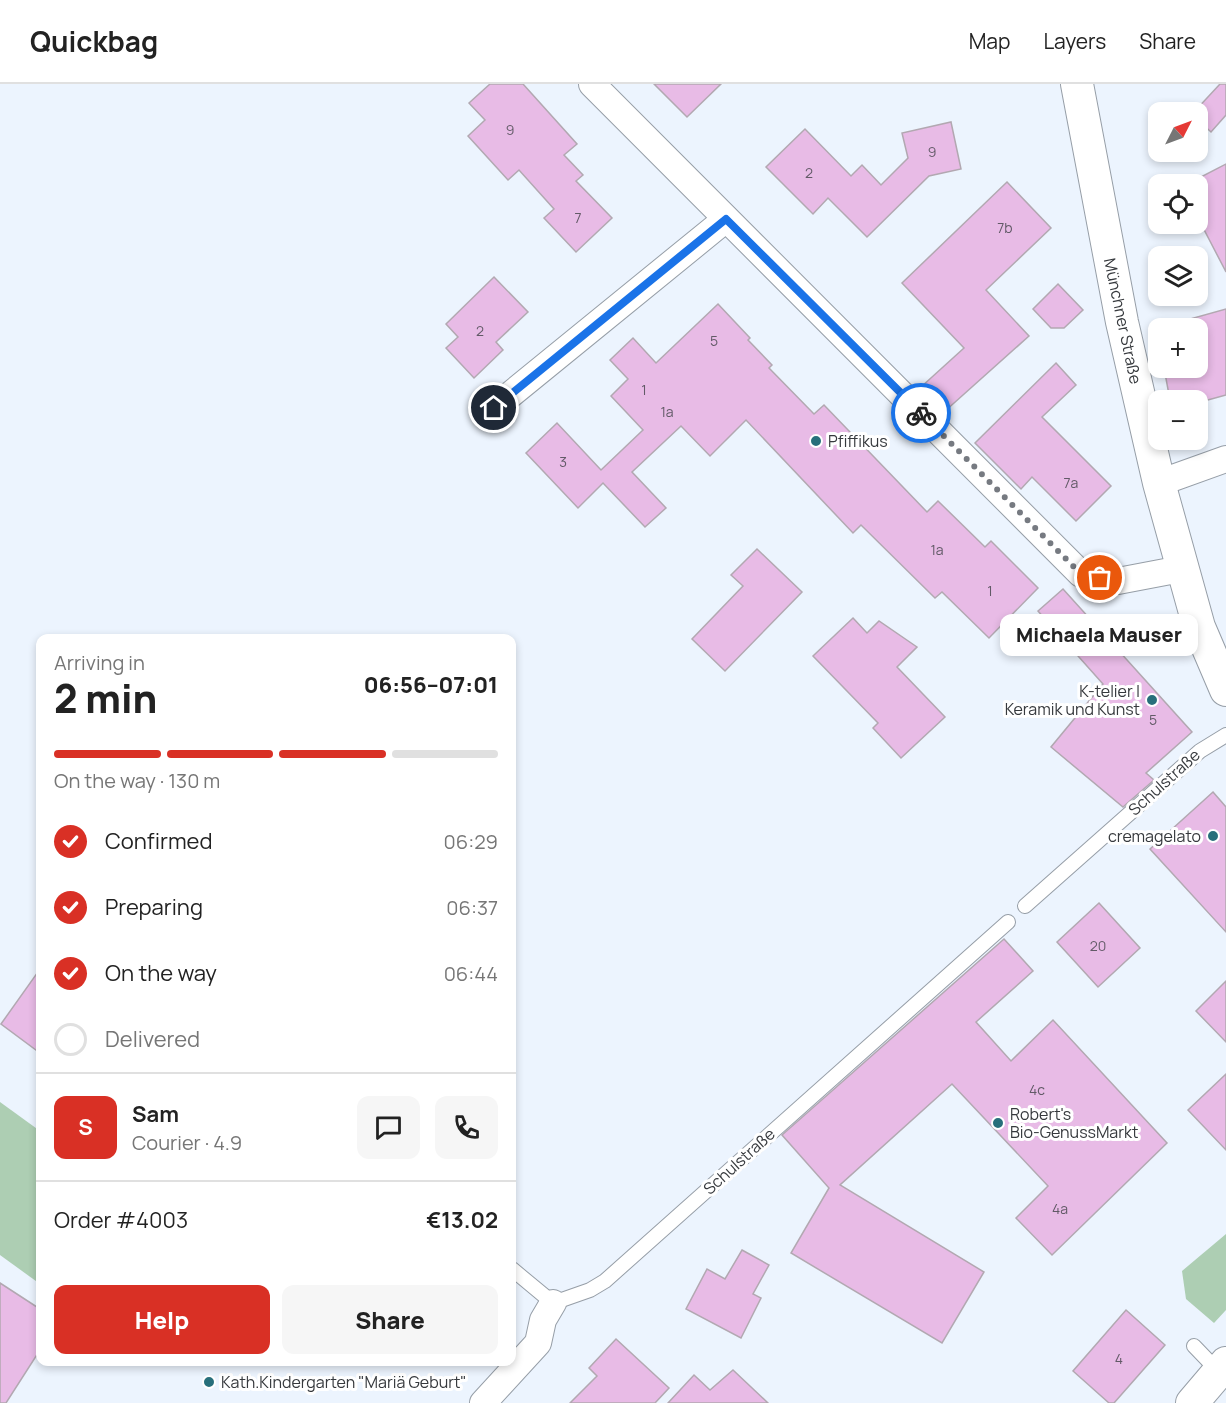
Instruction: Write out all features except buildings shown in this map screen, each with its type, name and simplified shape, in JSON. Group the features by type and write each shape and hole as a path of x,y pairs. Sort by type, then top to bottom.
{"street":[{"path":"592,84 1081,574 1118,581 1181,569"},
{"name":"Münchner Straße","path":"1077,84 1122,322 1159,483 1181,569 1199,627 1226,690"},
{"path":"494,408 726,219"},
{"path":"1159,483 1226,459"},
{"path":"483,1403 538,1343 543,1320 553,1303"},
{"path":"1192,1403 1222,1367"}],"lane":[{"name":"Schulstraße","path":"1025,906 1200,751 1226,735"},
{"name":"Schulstraße","path":"553,1303 590,1290 605,1281 1008,922"},
{"path":"516,1272 553,1303"},
{"path":"1194,1346 1222,1367"}],"green space":[{"path":"0,1102 36,1128 36,1281 0,1255"},
{"path":"1226,1234 1226,1310 1214,1323 1186,1299 1182,1271"}],"way so far":[{"path":"921,413 1081,574 1100,578"}],"place":[{"name":"Pfiffikus","path":"816,441"},
{"name":"Michaela Mauser","path":"1100,578"},
{"name":"K-telier | Keramik und Kunst","path":"1152,700"},
{"name":"cremagelato","path":"1213,836"},
{"name":"Robert's Bio-GenussMarkt","path":"998,1123"},
{"name":"Kath.Kindergarten \"Mariä Geburt\"","path":"209,1382"}],"route":[{"path":"494,408 726,219 921,413"}]}
